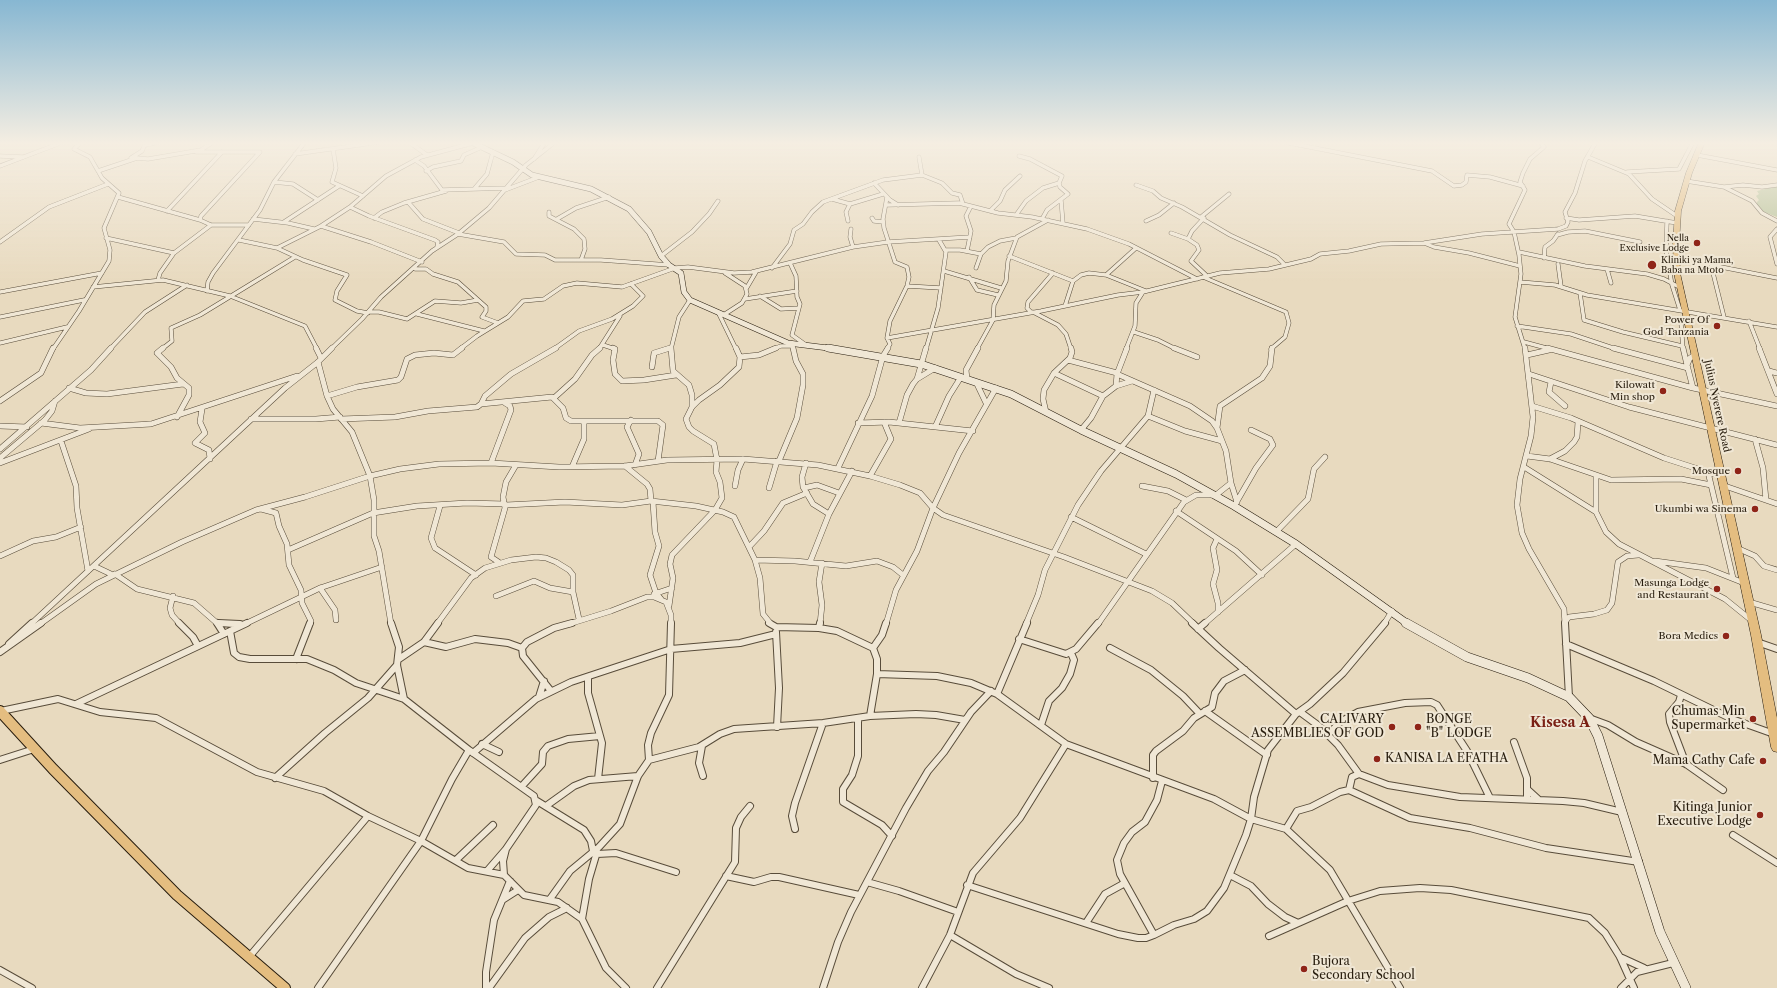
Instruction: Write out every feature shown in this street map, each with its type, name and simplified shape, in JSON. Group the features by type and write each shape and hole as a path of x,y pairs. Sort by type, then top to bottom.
{"highway":[{"name":"Julius Nyerere Road","path":"1684,188 1677,220 1677,273 1681,288 1683,310 1688,321 1695,356 1697,389 1710,430 1744,583 1777,747"}],"main road":[{"path":"0,711 34,749 177,895 248,958 285,988"}],"street":[{"path":"0,242 49,207 97,188"},
{"path":"0,401 41,373 48,356 102,273 110,256 110,250 104,228 119,193 113,188"},
{"path":"167,211 188,188"},
{"path":"200,220 228,188"},
{"path":"207,291 208,282 254,219 271,188"},
{"path":"299,188 318,200"},
{"path":"284,222 336,188"},
{"path":"344,188 363,196"},
{"path":"277,248 321,226 350,207 372,188"},
{"path":"420,198 447,191 474,188"},
{"path":"478,188 505,189"},
{"path":"584,188 609,197 632,212 649,232 661,256 681,273 684,292 690,300 792,345"},
{"path":"772,268 790,244 794,230 803,224 820,204 861,188"},
{"path":"878,188 883,194 901,206"},
{"path":"946,188 952,193 960,195 963,204"},
{"path":"990,211 1000,201 1007,188"},
{"path":"1016,215 1026,201 1043,188"},
{"path":"1042,219 1047,210 1061,200 1068,192 1062,188"},
{"path":"1145,188 1153,191 1160,197 1202,218 1230,235 1276,257 1285,265"},
{"path":"1524,188 1525,190 1510,221 1510,227 1514,232 1519,252 1520,266 1520,282 1515,317 1527,355 1532,406 1532,426 1527,456 1520,479 1517,505 1522,533 1536,562 1557,594 1564,609 1566,622 1569,697"},
{"path":"887,338 932,331 994,318 1032,312 1040,313 1065,306 1144,291 1231,271 1269,269 1299,260 1311,259 1324,253 1349,251 1384,244 1424,243 1480,234 1558,229 1567,226 1565,212 1577,188"},
{"path":"1642,188 1652,199 1677,220"},
{"path":"1726,188 1752,201 1762,213 1777,221"},
{"path":"0,652 210,459 251,419 319,360 362,319 381,297 415,269 437,248 460,234 496,201 505,189"},
{"path":"376,217 408,202 440,190 447,191"},
{"path":"831,199 849,206 883,194"},
{"path":"1188,239 1202,218 1229,194"},
{"path":"118,197 211,224 249,225"},
{"path":"557,219 572,210 609,197"},
{"path":"838,468 872,396 882,356 890,344 887,338 890,320 907,286 908,269 895,262 883,222 887,205 887,197"},
{"path":"1061,200 1063,223"},
{"path":"661,256 692,232 709,214 718,201"},
{"path":"408,202 423,219 460,234 504,242 518,255 544,255 551,259 560,261 581,260 703,268 734,274 756,272 853,247 888,242 970,237"},
{"path":"1146,221 1159,215 1174,203"},
{"path":"887,205 963,204 970,208 1063,223 1095,231 1136,248 1196,279"},
{"path":"848,221 846,212 849,206"},
{"path":"350,207 369,216 376,217 435,240 460,234"},
{"path":"967,251 971,231 966,218 970,208"},
{"path":"549,212 549,216 574,229 584,239 585,249 581,260"},
{"path":"1566,218 1579,220 1635,216 1667,221 1677,220"},
{"path":"872,218 874,221 883,222"},
{"path":"254,219 284,222 314,229"},
{"path":"936,426 949,396 962,376 994,318 996,300 1008,277 1009,256 1016,238 1021,233 1048,220"},
{"path":"1667,221 1666,250 1672,285 1683,310"},
{"path":"158,280 160,273 174,253 211,224"},
{"path":"321,226 371,242 422,262"},
{"path":"851,229 850,237 853,247"},
{"path":"1544,258 1545,247 1553,241 1557,235 1558,229"},
{"path":"1777,229 1770,236 1775,250 1777,264"},
{"path":"1557,235 1568,232 1585,231 1640,242"},
{"path":"1171,233 1188,239 1200,248 1191,261 1205,277 1286,312 1289,323 1285,337 1271,349 1270,366 1262,378 1220,406 1217,428"},
{"path":"106,238 135,242 174,253"},
{"path":"976,268 981,254 992,244 1016,238"},
{"path":"239,240 277,248 295,257 347,275 337,291 335,300 357,311 379,312 404,319 417,314 435,301 461,303 478,300"},
{"path":"435,240 438,242 437,248"},
{"path":"899,423 907,396 917,379 932,331 944,271 945,250 939,240"},
{"path":"1005,240 1014,244"},
{"path":"1424,243 1437,248 1469,253 1520,266"},
{"path":"1106,275 1136,248"},
{"path":"945,250 967,251 981,254"},
{"path":"1519,252 1607,269 1647,274 1664,279 1672,285 1681,288"},
{"path":"1009,256 1033,264 1073,281"},
{"path":"177,417 190,392 189,388 177,378 174,370 158,354 158,351 172,341 172,328 174,325 200,315 295,257"},
{"path":"777,260 791,263"},
{"path":"791,263 796,276 797,297 800,300 792,335 807,345"},
{"path":"1558,264 1561,286"},
{"path":"327,396 357,387 398,380 401,377 406,362 410,357 434,353 453,355 484,331 513,313 523,301 544,299 563,286 577,283 613,287 632,284 672,266"},
{"path":"1724,317 1711,266 1777,278"},
{"path":"415,269 426,269 433,274 458,282 470,291 486,307 486,311 482,317 498,323"},
{"path":"1607,269 1611,283"},
{"path":"944,271 969,277 1002,288"},
{"path":"723,272 742,284 746,289"},
{"path":"721,313 736,307 745,299 747,294 746,289 756,272"},
{"path":"0,292 102,273"},
{"path":"1032,312 1027,308 1028,302 1053,273"},
{"path":"1065,306 1073,281 1084,273 1106,275 1144,291"},
{"path":"969,277 974,288 988,294 996,300"},
{"path":"92,287 158,280 187,285 230,296 305,326 319,360 319,369 333,410 352,432 370,476 374,500 374,536 379,551 392,629 399,647 398,662 404,699"},
{"path":"1520,282 1561,286 1580,293 1777,327"},
{"path":"481,404 485,396 511,374 552,351 579,331 621,315 642,298 642,294 632,284"},
{"path":"0,449 103,359 145,312 187,285"},
{"path":"907,286 941,288"},
{"path":"745,299 797,291"},
{"path":"1116,386 1117,374 1128,343 1134,332 1136,322 1136,303 1144,291"},
{"path":"1580,293 1584,320 1623,332 1682,346"},
{"path":"988,294 998,295"},
{"path":"760,296 781,309 799,308"},
{"path":"0,317 84,300"},
{"path":"690,300 679,317 671,348 673,371 688,385 692,395 692,407"},
{"path":"362,319 379,312"},
{"path":"649,760 648,745 651,733 669,695 671,615 669,606 673,578 670,564 672,555 715,510 720,502 722,493 716,472 717,460 714,444 693,431 686,419 692,407 739,367 740,357 729,337 721,313"},
{"path":"1040,313 1054,322 1066,334 1072,352 1068,360 1054,374 1044,390 1043,399 1046,412"},
{"path":"417,314 484,331"},
{"path":"554,398 575,379 592,355 603,345 621,315"},
{"path":"1688,321 1681,323 1682,346 1687,367 1697,389"},
{"path":"1749,322 1777,394"},
{"path":"1517,326 1571,334 1630,354 1687,367"},
{"path":"0,343 67,327"},
{"path":"1134,332 1158,340 1186,354 1197,357"},
{"path":"1524,342 1697,389 1777,406"},
{"path":"603,345 616,350 612,360 616,374 622,381 644,380 676,375"},
{"path":"769,488 778,461 797,418 804,378 796,361 792,345"},
{"path":"740,357 759,355 781,346 807,345 882,356 921,364 996,388 1236,504 1296,544 1427,636 1467,657 1528,678 1569,697 1589,718 1608,764 1660,932 1673,963 1686,988"},
{"path":"652,366 654,353 671,348"},
{"path":"1527,355 1550,350"},
{"path":"1687,367 1690,358 1695,356"},
{"path":"1068,360 1117,374 1190,406 1204,415 1217,428 1222,441 1228,461 1236,504"},
{"path":"917,379 935,368"},
{"path":"308,370 319,369"},
{"path":"1769,371 1777,372"},
{"path":"41,423 72,428 150,424 202,409 280,383 302,374"},
{"path":"1054,374 1103,396"},
{"path":"1529,374 1618,404 1710,430 1777,445"},
{"path":"1081,430 1091,418 1103,396 1116,386 1132,381"},
{"path":"976,382 986,403"},
{"path":"1551,382 1549,392 1565,406"},
{"path":"280,383 285,388"},
{"path":"69,388 86,393 107,394 183,384"},
{"path":"873,648 882,635 893,596 917,551 933,508 959,453 973,430 986,403 996,388"},
{"path":"823,988 838,942 859,895 928,771 944,752 978,703 994,693 1005,678 1019,639 1038,595 1045,570 1053,554 1091,484 1127,438 1148,416 1154,390"},
{"path":"251,419 395,417 428,411 474,408 481,404 505,403 546,397 554,398 563,408 568,419 584,422 631,420 658,421 663,425 658,461"},
{"path":"0,458 50,414 56,400"},
{"path":"491,463 512,410 510,406 505,403"},
{"path":"1532,406 1578,422 1664,458 1720,476"},
{"path":"202,409 200,422 205,433 195,443 207,448 210,459"},
{"path":"1148,416 1185,431 1222,441"},
{"path":"631,420 626,427 639,454 635,465"},
{"path":"572,467 584,439 584,422"},
{"path":"858,423 884,422 973,430"},
{"path":"870,476 891,439 884,422"},
{"path":"1550,459 1574,442 1577,437 1578,422"},
{"path":"0,426 27,426"},
{"path":"0,463 61,441 90,428"},
{"path":"1236,504 1256,468 1273,445 1270,439 1251,430"},
{"path":"1755,439 1763,468 1766,500"},
{"path":"61,441 75,481 77,508 88,571"},
{"path":"1559,454 1567,466"},
{"path":"1527,456 1550,459 1596,476 1618,481 1640,478 1681,479 1711,485"},
{"path":"1276,532 1308,499 1314,469 1325,457"},
{"path":"736,486 738,470 743,459"},
{"path":"0,652 83,593 114,575 209,529 260,508 305,497 370,476 400,469 438,464 491,463 572,467 625,466 658,461 743,459 806,463 852,471 916,491 925,497 933,508 943,515 1053,554 1164,597 1245,670 1298,713 1319,726 1359,774 1388,785 1460,797 1527,799 1584,804 1623,812"},
{"path":"806,463 802,477 805,491 813,504 828,514"},
{"path":"485,568 491,557 506,504 503,497 506,482 516,465"},
{"path":"625,466 647,484 650,489 655,532 659,546 650,575 656,593 669,606"},
{"path":"1524,467 1596,512"},
{"path":"810,562 828,514 852,471"},
{"path":"1708,472 1733,578"},
{"path":"1596,476 1596,512 1606,532 1613,539 1725,599 1752,621"},
{"path":"1194,483 1196,495"},
{"path":"1019,639 1058,652 1066,654 1071,653 1083,642 1176,511 1186,500 1196,495 1216,495 1231,483"},
{"path":"749,547 764,532 783,503 817,485 840,493"},
{"path":"1722,485 1777,504"},
{"path":"1142,486 1168,491 1186,500"},
{"path":"288,547 297,546 373,513 418,506 440,506 467,503 506,504 565,502 622,505 652,502 691,505 723,512 736,520 755,560 760,578 764,614 768,622 776,627 837,630 873,648 877,659 877,674 870,716"},
{"path":"720,502 723,512"},
{"path":"440,506 431,538 435,548 476,575"},
{"path":"260,508 276,513 279,526 288,547 289,565 301,590 302,603 311,621 296,659"},
{"path":"1176,511 1236,551 1262,574"},
{"path":"1072,518 1146,554"},
{"path":"0,556 33,541 56,537 81,527"},
{"path":"1217,539 1213,548 1217,570 1213,584 1218,603 1218,612"},
{"path":"1198,629 1296,544"},
{"path":"1736,548 1755,556 1764,566 1777,570"},
{"path":"1566,622 1575,616 1594,614 1607,610 1612,603 1618,562 1627,556 1639,554"},
{"path":"491,557 500,563"},
{"path":"275,778 325,733 364,702 398,662 424,642 476,575 485,568 500,563 536,557 556,562 569,570 573,575 573,592 579,619"},
{"path":"755,560 810,562 846,566 877,561 893,567 903,575"},
{"path":"1652,560 1706,568 1744,583"},
{"path":"819,628 822,605 819,582 822,563"},
{"path":"94,566 114,575 137,589 194,602 227,632 234,641 234,653 239,657 257,660 296,659 313,661 356,683 404,699 471,752 522,786 534,796 537,801 584,830 596,850 582,919"},
{"path":"76,704 243,624 302,598 320,588 382,567"},
{"path":"496,596 534,581 550,588 573,592"},
{"path":"320,588 335,610 336,620"},
{"path":"522,648 527,642 546,631 579,619 611,611 672,588"},
{"path":"173,596 170,608 172,615 193,637 198,646"},
{"path":"647,597 661,599"},
{"path":"1748,602 1777,610"},
{"path":"967,885 1118,934 1138,938 1146,938 1154,935 1174,925 1194,919 1207,911 1217,900 1230,875 1246,835 1251,819 1254,797 1267,754 1275,741 1298,713 1343,673 1390,617 1392,611"},
{"path":"218,623 243,624"},
{"path":"776,627 779,688 777,727"},
{"path":"318,988 421,841 452,779 471,752 520,712 540,697 551,691 620,664 671,649 740,643 776,634"},
{"path":"424,642 446,647 475,638 508,643 522,648"},
{"path":"1756,641 1777,649"},
{"path":"1566,644 1654,681 1732,719 1775,734"},
{"path":"522,648 527,662 551,691"},
{"path":"1110,648 1151,670 1203,712 1267,754"},
{"path":"660,653 670,658"},
{"path":"1041,725 1049,701 1062,688 1070,674 1074,660 1071,653"},
{"path":"1153,778 1153,755 1156,751 1183,731 1203,712 1213,705 1215,693 1224,680 1245,670"},
{"path":"877,674 937,676 956,679 994,693 1066,744 1118,762 1153,778 1214,799 1251,819 1286,829 1330,870 1400,988"},
{"path":"588,677 588,693 602,743 598,779"},
{"path":"540,697 544,681"},
{"path":"1681,695 1678,705 1671,710 1669,714 1670,722 1686,764"},
{"path":"0,711 58,699 100,712 156,718 257,772 324,791 368,816 421,841 468,868 487,871 507,878 524,895 550,899 567,908 582,919 606,968 626,988"},
{"path":"1328,735 1340,722 1358,712 1404,703 1431,702 1437,705 1467,751 1490,798"},
{"path":"550,899 570,871 596,850 623,818 638,776 649,760 702,746 727,730 823,723 870,716 927,714 965,720"},
{"path":"858,718 858,756 852,775 843,789 843,802 882,825 892,836"},
{"path":"1589,718 1608,725 1636,742 1686,764 1723,790"},
{"path":"795,829 793,811 823,723"},
{"path":"522,786 542,764 543,752 548,746 568,739 600,736"},
{"path":"1514,742 1527,778 1527,799"},
{"path":"482,744 499,752"},
{"path":"922,988 950,935 967,885 979,864 997,847 1020,818 1066,744"},
{"path":"702,746 698,763 703,776"},
{"path":"0,760 34,749"},
{"path":"1349,790 1352,777 1359,774"},
{"path":"546,806 574,786 598,779 638,776"},
{"path":"1154,935 1120,874 1117,860 1124,843 1132,832 1145,822 1157,800 1162,781"},
{"path":"1286,829 1297,811 1311,807 1340,792 1349,790 1410,818 1470,828 1546,848 1638,862"},
{"path":"1528,790 1539,800"},
{"path":"487,871 506,849 532,812 537,801"},
{"path":"657,988 735,862 736,828 741,817 750,806"},
{"path":"248,958 368,816"},
{"path":"456,860 493,825"},
{"path":"1733,835 1777,863"},
{"path":"488,988 486,972 491,934 494,920 504,899 507,878 503,861 506,849"},
{"path":"596,850 629,856 676,872"},
{"path":"1230,875 1250,886 1268,904 1285,917 1298,923"},
{"path":"726,876 754,882 771,877 787,878 859,895"},
{"path":"867,882 899,891 958,912"},
{"path":"1086,923 1105,894 1125,883"},
{"path":"1269,936 1348,901 1380,891 1420,888 1452,890 1503,902 1581,915 1595,922 1605,933 1620,957 1634,988"},
{"path":"504,899 518,890"},
{"path":"488,988 525,938 549,918 567,908"},
{"path":"950,935 1016,974 1048,988"},
{"path":"1620,957 1644,968"},
{"path":"1621,988 1630,977 1644,968 1673,963"},
{"path":"0,970 28,987"}],"green space":[{"path":"1769,188 1777,188 1777,217 1764,212 1757,207 1757,202 1759,200 1756,196 1759,194 1757,191"}],"place":[{"name":"Nella Exclusive Lodge","path":"1697,243"},
{"name":"Kliniki ya Mama, Baba na Mtoto","path":"1652,265"},
{"name":"Power Of God Tanzania","path":"1717,326"},
{"name":"Kilowatt Min shop","path":"1663,391"},
{"name":"Mosque","path":"1738,471"},
{"name":"Ukumbi wa Sinema","path":"1755,509"},
{"name":"Masunga Lodge and Restaurant","path":"1717,589"},
{"name":"Bora Medics","path":"1726,636"},
{"name":"Chumas Min Supermarket","path":"1753,719"},
{"name":"CALIVARY ASSEMBLIES OF GOD","path":"1392,727"},
{"name":"BONGE \"B\" LODGE","path":"1418,727"},
{"name":"KANISA LA EFATHA","path":"1377,759"},
{"name":"Mama Cathy Cafe","path":"1763,761"},
{"name":"Kitinga Junior Executive Lodge","path":"1760,815"},
{"name":"Bujora Secondary School","path":"1304,969"}],"district":[{"name":"Kisesa A","path":"1560,723"}]}
